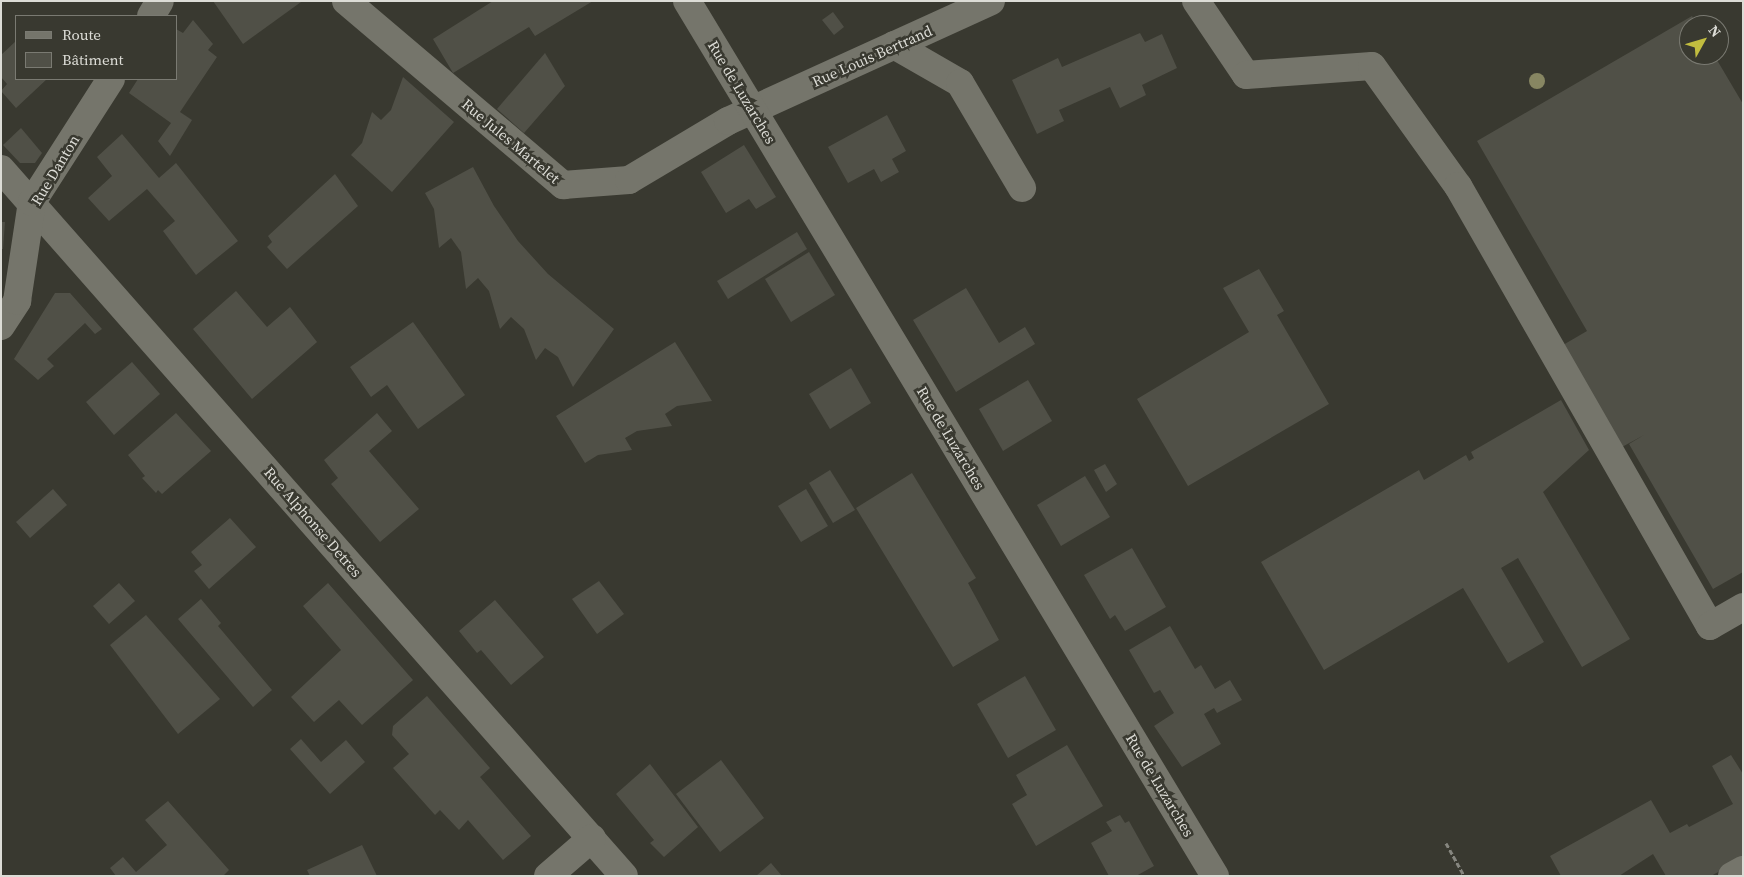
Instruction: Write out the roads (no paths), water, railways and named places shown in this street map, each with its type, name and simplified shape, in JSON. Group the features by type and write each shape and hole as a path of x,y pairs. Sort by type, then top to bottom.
{"street":[{"path":"152,15 160,1"},
{"name":"Rue Jules Martelet","path":"346,1 563,185 628,180 752,110"},
{"name":"Rue de Luzarches","path":"687,1 1215,876"},
{"name":"Rue Louis Bertrand","path":"752,110 990,1"},
{"path":"1196,1 1246,75 1372,66 1458,186 1710,626 1743,607"},
{"path":"894,46 960,83 1022,188"},
{"name":"Rue Danton","path":"1,326 17,301 32,202 110,80"},
{"name":"Rue Alphonse Detres","path":"1,169 624,876"},
{"path":"548,876 592,838"},
{"path":"1732,876 1743,870"}]}
